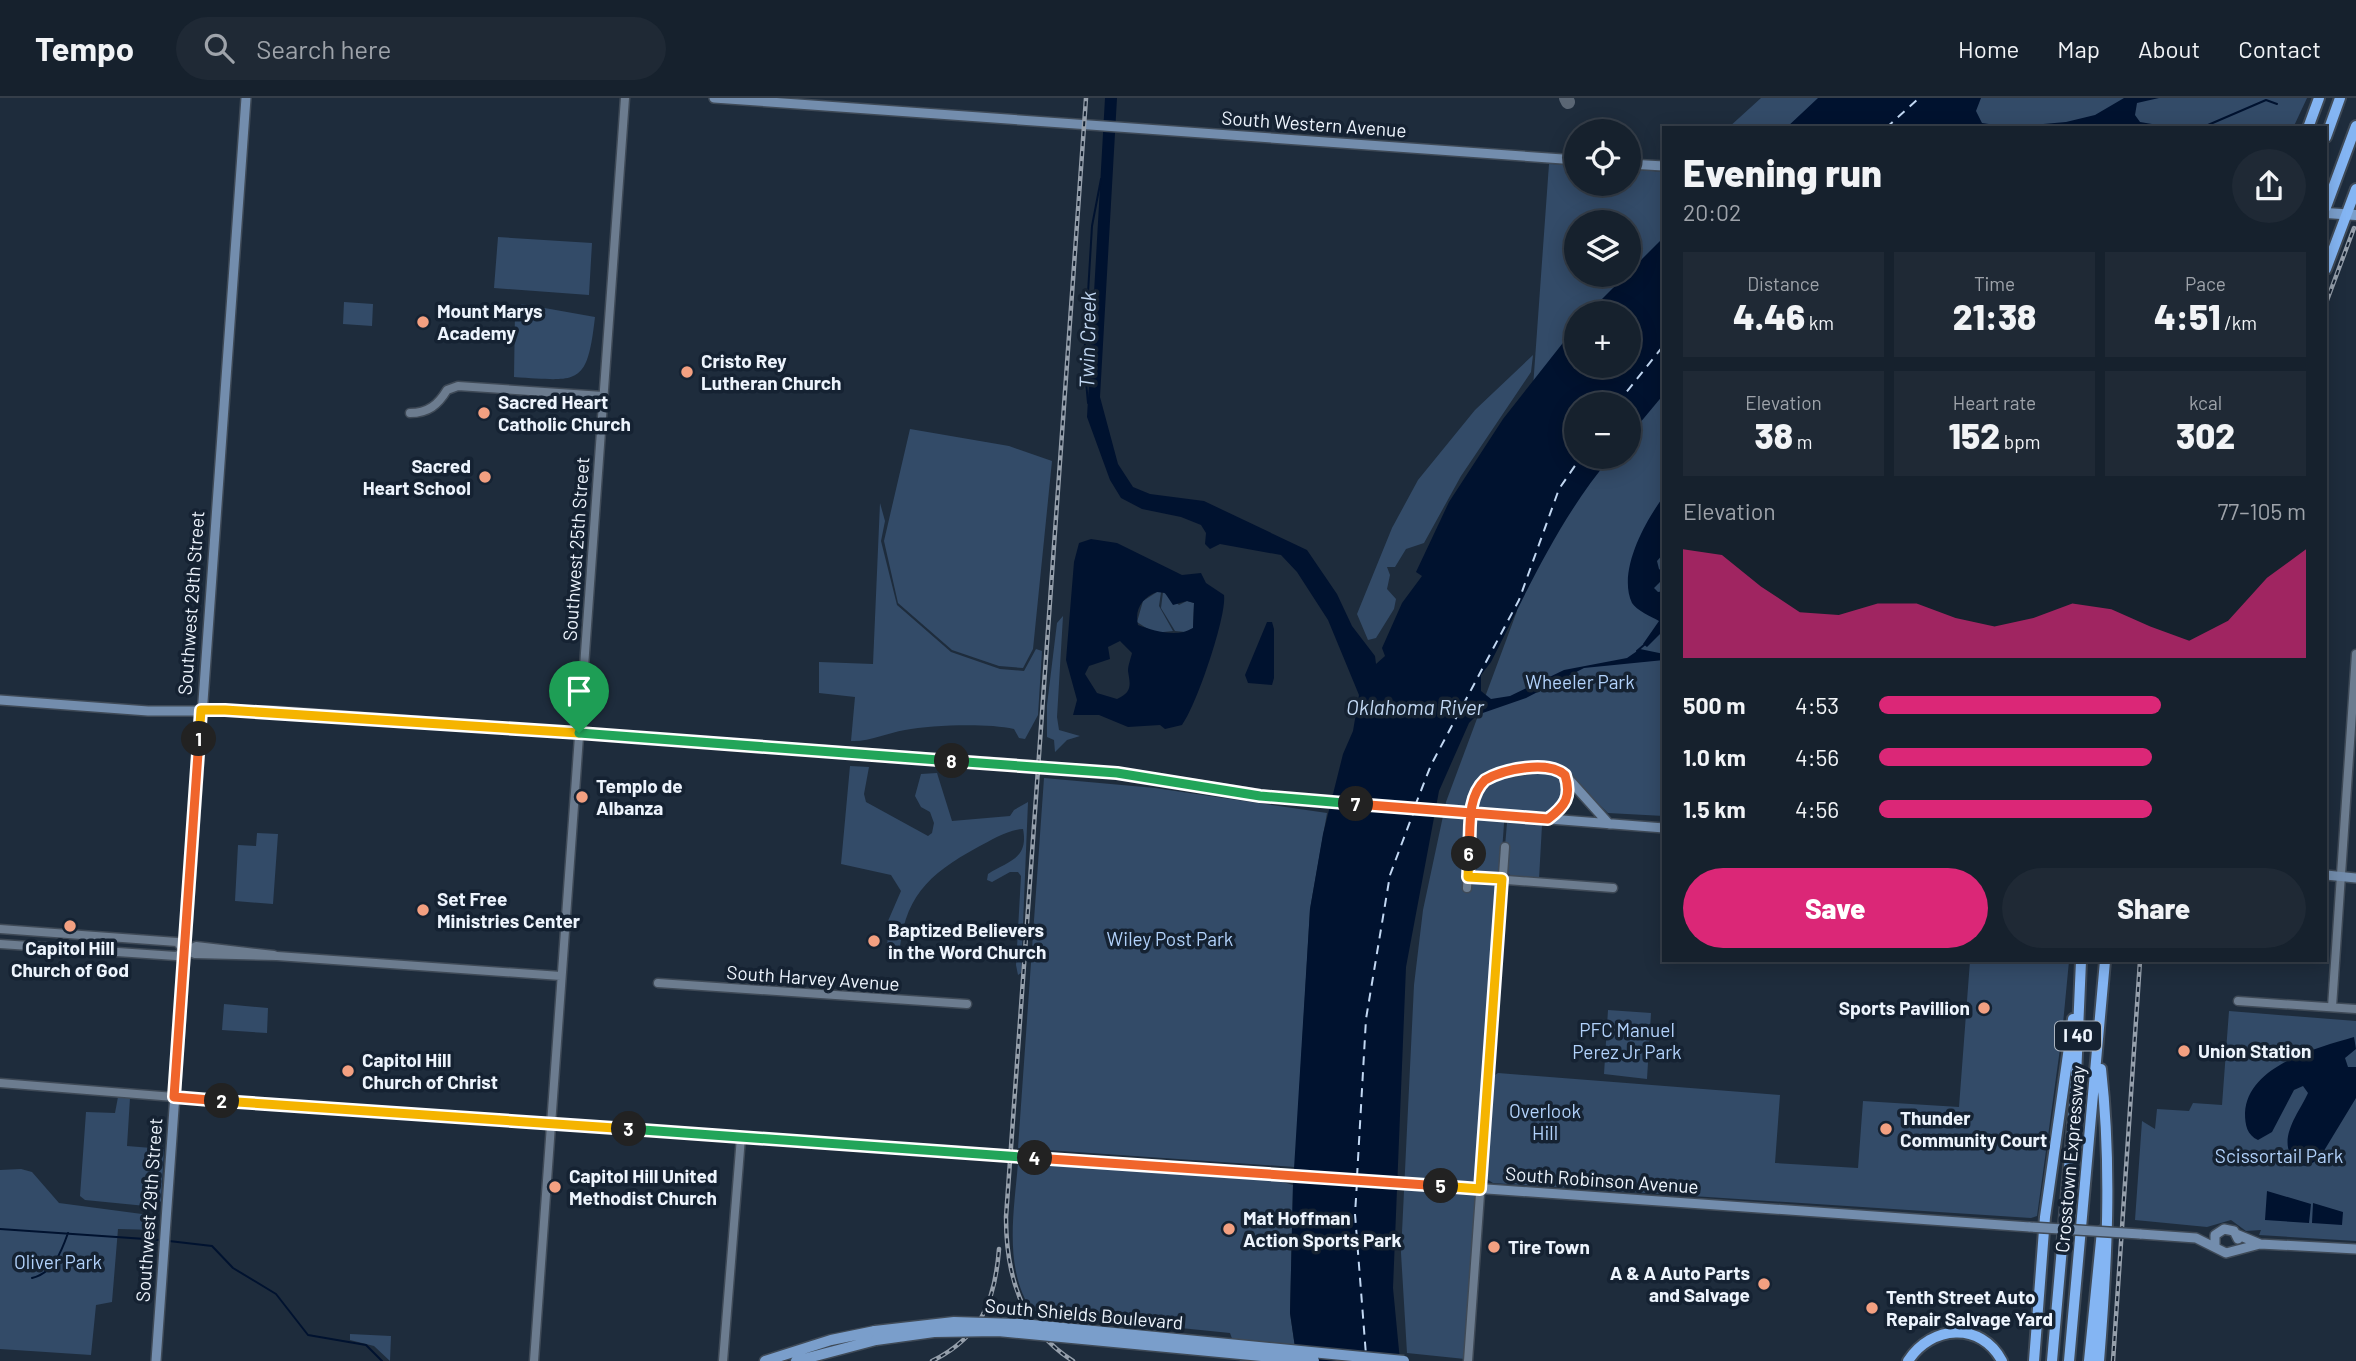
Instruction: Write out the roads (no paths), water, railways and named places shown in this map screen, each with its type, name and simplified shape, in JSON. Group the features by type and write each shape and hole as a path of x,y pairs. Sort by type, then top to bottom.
{"highway":[{"path":"2309,126 2319,98"},
{"path":"2327,134 2340,98"},
{"path":"2327,204 2356,126"},
{"path":"2327,267 2349,214 2356,189"},
{"name":"Crosstown Expressway","path":"2070,1361 2105,962"},
{"path":"2034,1360 2054,1140 2081,966"},
{"name":"Crosstown Expressway","path":"2052,1361 2075,1100 2081,966"},
{"path":"2098,1045 2108,1127 2109,1221 2099,1361"},
{"path":"2089,1361 2102,1231"},
{"path":"1909,1361 1919,1347 1932,1338 1959,1332 1985,1341 2002,1361"}],"main road":[{"name":"Southwest 29th Street","path":"156,1361 246,98"},
{"name":"South Western Avenue","path":"714,98 1564,159"},
{"path":"1641,165 1662,166"},
{"path":"2327,213 2349,214"},
{"path":"0,700 148,711 272,711 1093,771 1281,798 1662,828"},
{"path":"1548,819 1567,801 1569,793 1565,775"},
{"path":"1565,775 1609,824"},
{"path":"2327,876 2356,878"},
{"name":"South Robinson Avenue","path":"174,1097 2196,1238 2217,1232"},
{"path":"2260,1244 2227,1228 2217,1232 2215,1247 2224,1252 2260,1244 2356,1249"},
{"path":"2234,1250 2238,1242 2236,1234"},
{"name":"South Robinson Avenue","path":"2196,1238 2215,1247"},
{"name":"South Shields Boulevard","path":"765,1361 810,1345 954,1322 1001,1322 1405,1361"},
{"name":"South Shields Boulevard","path":"796,1361 876,1335 998,1331 1314,1361"}],"street":[{"name":"Southwest 25th Street","path":"534,1361 625,98"},
{"path":"410,413 428,410 439,404 447,390 458,386 603,396"},
{"path":"2332,1007 2356,654"},
{"path":"1467,888 1473,800 1479,786 1491,777 1544,766 1555,768 1565,775"},
{"path":"1468,1361 1505,847"},
{"path":"1468,877 1614,888"},
{"path":"0,929 177,942 184,950"},
{"path":"0,944 176,956 196,946 276,956 561,976"},
{"name":"South Harvey Avenue","path":"658,983 967,1004"},
{"path":"2238,1000 2356,1009"},
{"name":"South Robinson Avenue","path":"0,1083 174,1097"},
{"path":"723,1361 741,1137"}],"water":[{"name":"Oklahoma River","path":"1105,98 1117,98 1100,397 1118,464 1133,487 1150,494 1204,501 1307,550 1337,594 1352,626 1375,656 1376,664 1385,656 1382,648 1402,603 1422,576 1416,572 1449,502 1503,419 1564,342 1564,378 1641,378 1641,301 1600,301 1614,287 1641,287 1641,260 1662,239 1662,396 1641,422 1641,392 1564,392 1564,469 1602,469 1576,504 1545,555 1491,662 1481,675 1481,691 1491,699 1510,696 1564,670 1627,658 1640,649 1662,654 1662,660 1584,668 1526,698 1477,715 1469,723 1439,791 1406,967 1393,1288 1400,1361 1297,1361 1290,1313 1293,1185 1310,909 1323,834 1343,754 1353,731 1359,695 1328,620 1297,572 1281,555 1220,544 1210,549 1205,544 1206,533 1201,525 1181,517 1142,509 1121,498 1110,480 1087,417"},
{"path":"1818,98 1981,98 1976,111 1982,123 2002,126 1788,126"},
{"path":"2124,98 2159,98 2137,103 2135,115 2140,122 2164,126 2020,126 2066,122 2095,115"},
{"path":"1662,499 1662,555 1657,561 1662,571 1662,582 1654,588 1658,592 1662,591 1662,632 1647,647 1643,644 1659,621 1634,606 1628,590 1628,576 1636,547 1649,518"},
{"path":"1091,539 1117,543 1182,575 1201,573 1206,583 1224,595 1221,622 1209,661 1195,700 1182,725 1165,729 1160,725 1128,727 1099,715 1073,715 1077,700 1066,660 1074,562 1079,543","holes":["1157,592 1165,593 1173,605 1187,601 1194,603 1193,628 1173,633 1138,625 1137,614 1141,604","1120,641 1132,653 1128,669 1130,684 1126,694 1117,699 1097,693 1085,674 1089,666 1110,659 1108,647"]},
{"path":"1267,622 1272,622 1274,629 1272,685 1248,683 1245,675"},
{"path":"2354,1037 2356,1049 2345,1058 2348,1067 2356,1067 2356,1098 2319,1159 2307,1166 2299,1165 2288,1148 2290,1129 2308,1093 2303,1086 2294,1090 2272,1132 2258,1140 2251,1135 2246,1125 2245,1113 2249,1097 2270,1071 2303,1053"},
{"path":"2267,1191 2311,1204 2309,1223 2265,1220"},
{"path":"2313,1203 2343,1212 2342,1225 2312,1223"}],"waterway":[{"path":"2206,126 2266,100 2277,104"},
{"name":"Twin Creek","path":"1088,403 1084,360 1092,226 1101,179"},
{"path":"1637,651 1644,645"},
{"path":"0,1229 160,1240"},
{"path":"32,1278 51,1267 68,1233"},
{"path":"169,1241 212,1246 233,1268 276,1294 308,1335 366,1345 382,1361"}],"railway":[{"path":"1073,1361 1041,1333 1020,1298 1009,1259 1006,1217 1086,98"},
{"path":"2327,300 2354,228"},
{"path":"2113,1361 2140,962"},
{"path":"932,1361 963,1341 982,1316 994,1285 999,1249"}],"place":[{"name":"Mount Marys Academy","path":"423,322"},
{"name":"Cristo Rey Lutheran Church","path":"687,372"},
{"name":"Sacred Heart Catholic Church","path":"484,413"},
{"name":"Sacred Heart School","path":"485,477"},
{"name":"Templo de Albanza","path":"582,797"},
{"name":"Set Free Ministries Center","path":"423,910"},
{"name":"Capitol Hill Church of God","path":"70,926"},
{"name":"Baptized Believers in the Word Church","path":"874,941"},
{"name":"Sports Pavillion","path":"1984,1008"},
{"name":"Union Station","path":"2184,1051"},
{"name":"Capitol Hill Church of Christ","path":"348,1071"},
{"name":"Thunder Community Court","path":"1886,1129"},
{"name":"Capitol Hill United Methodist Church","path":"555,1187"},
{"name":"Mat Hoffman Action Sports Park","path":"1229,1229"},
{"name":"Tire Town","path":"1494,1247"},
{"name":"A & A Auto Parts and Salvage","path":"1764,1284"},
{"name":"Tenth Street Auto Repair Salvage Yard","path":"1872,1308"}],"park label":[{"name":"Wheeler Park","path":"1580,682"},
{"name":"Wiley Post Park","path":"1170,939"},
{"name":"PFC Manuel Perez Jr Park","path":"1627,1041"},
{"name":"Overlook Hill","path":"1545,1122"},
{"name":"Scissortail Park","path":"2279,1156"},
{"name":"Oliver Park","path":"58,1262"}]}
